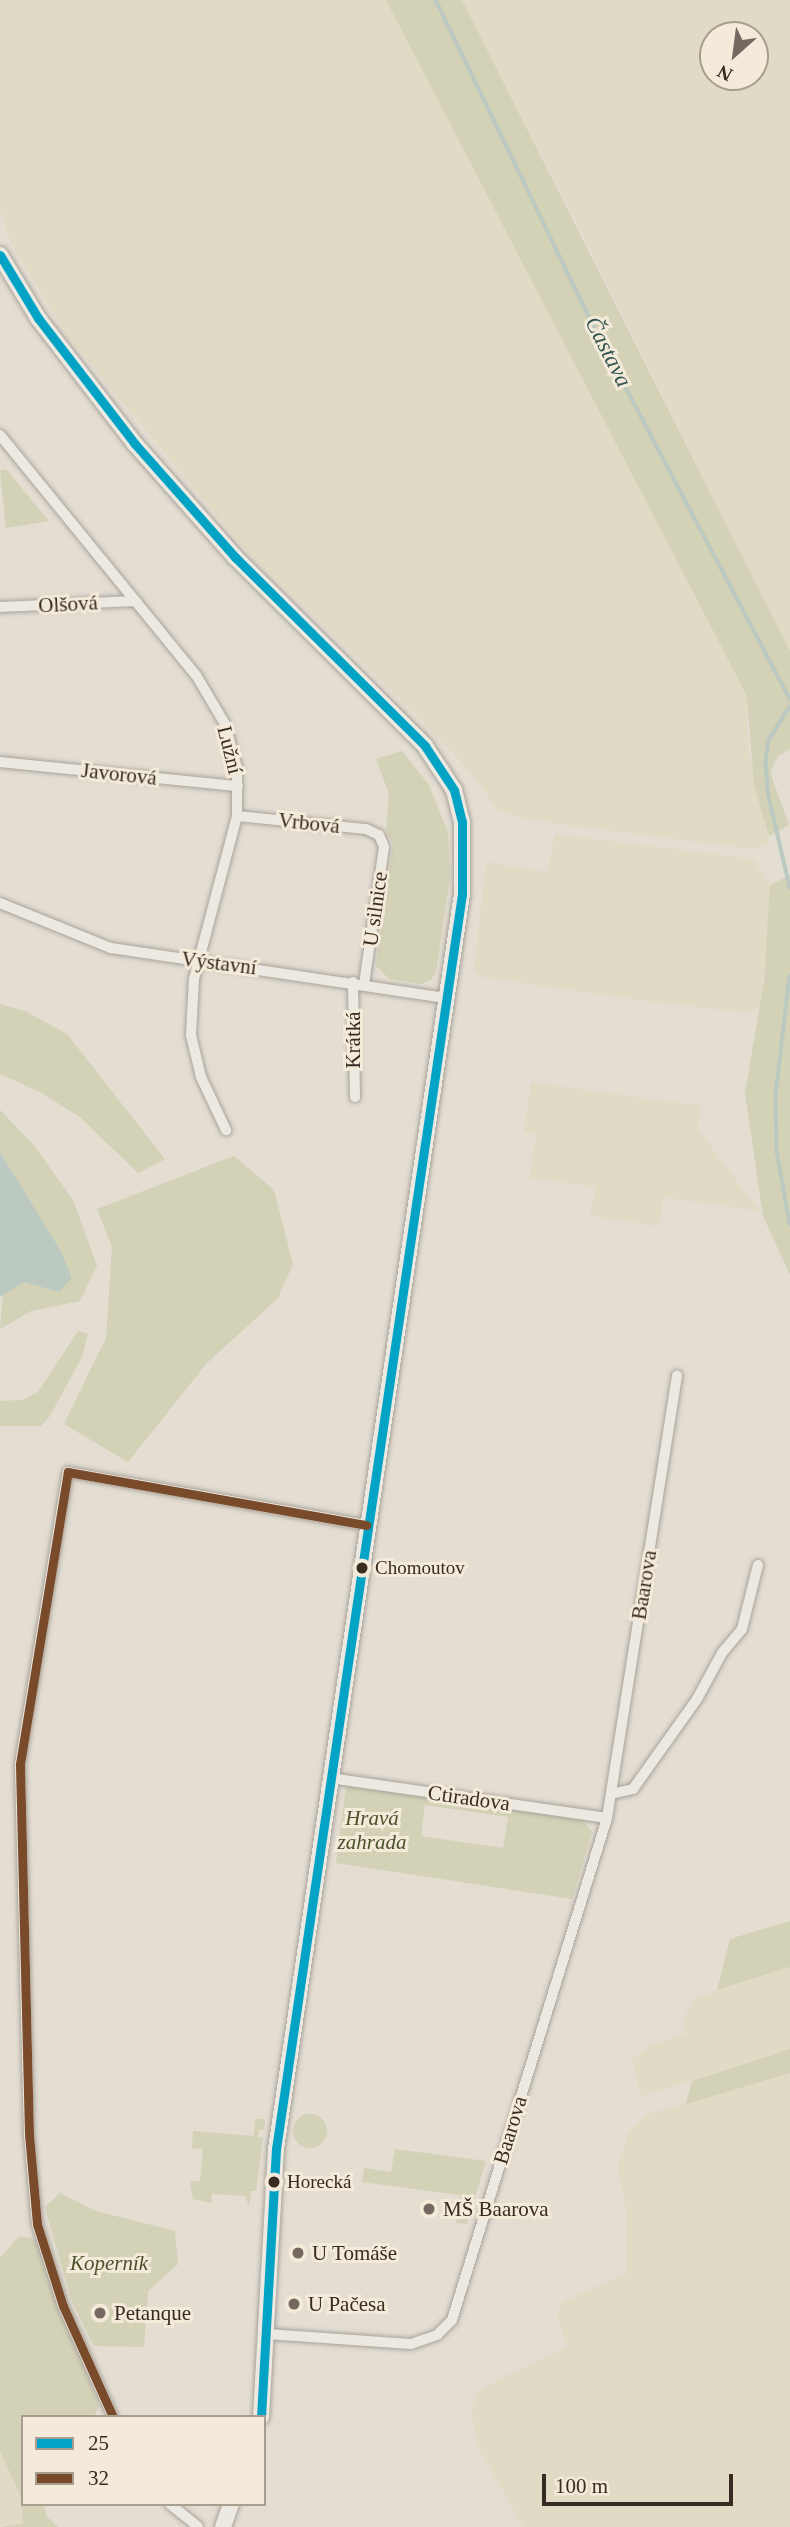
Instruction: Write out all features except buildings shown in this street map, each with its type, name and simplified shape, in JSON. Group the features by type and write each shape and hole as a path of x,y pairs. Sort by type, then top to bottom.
{"main road":[{"path":"0,255 38,318 135,444 235,557 425,746 444,772 460,809 465,847 447,998 366,1525 272,2187 261,2415"},
{"path":"223,2527 229,2506"}],"street":[{"name":"Lužní","path":"0,435 196,675 225,724 238,786 237,816 200,958 191,1035 201,1077 226,1130"},
{"name":"Olšová","path":"0,607 136,601"},
{"name":"Javorová","path":"0,762 238,786"},
{"name":"Vrbová","path":"237,816 366,830 379,835"},
{"name":"U silnice","path":"358,983 384,847 379,835"},
{"name":"Výstavní","path":"0,903 111,948 200,958 447,998"},
{"name":"Krátká","path":"355,1097 358,983"},
{"name":"Baarova","path":"267,2334 411,2344 437,2335 452,2320 607,1818 677,1375"},
{"path":"112,2415 63,2306 37,2224 29,2134 20,1764 68,1472 366,1525"},
{"path":"611,1794 633,1789 697,1699 722,1653 741,1629 758,1565"},
{"name":"Ctiradova","path":"330,1777 607,1818"},
{"path":"172,2506 198,2527"}],"shaded area":[{"path":"0,0 386,0 747,696 748,748 769,836 767,846 752,849 552,823 517,817 496,808 469,770 419,718 238,541 67,335 12,245 0,209"},
{"path":"462,0 790,0 790,651 579,228"},
{"path":"555,834 753,859 770,885 771,908 760,1006 751,1013 645,1001 483,977 474,972 486,862 548,872"},
{"path":"531,1082 701,1106 697,1127 759,1211 664,1197 659,1226 590,1216 595,1187 530,1178 536,1134 524,1132"},
{"path":"0,1152 61,1251 72,1278 59,1292 24,1282 0,1297"},
{"path":"790,1967 790,2049 641,2096 632,2059 651,2045 684,2034 685,2016 695,1998"},
{"path":"790,2073 790,2527 523,2527 477,2445 471,2409 478,2393 497,2380 568,2347 557,2317 562,2302 627,2273 626,2209 618,2167 627,2135 646,2115"},
{"path":"0,2451 21,2497 23,2525 0,2525"}],"green space":[{"path":"386,0 462,0 790,651 790,749 778,756 770,772 789,825 769,836 754,785 747,696"},
{"path":"6,469 49,521 6,528 0,471"},
{"path":"402,751 429,785 448,832 450,878 436,972 431,980 420,984 389,979 376,966 393,844 386,830 389,794 376,759"},
{"path":"790,875 790,1275 763,1216 745,1093 764,982 770,885"},
{"path":"0,1004 25,1011 67,1034 165,1159 138,1173 81,1118 40,1092 0,1074"},
{"path":"0,1110 33,1144 73,1200 97,1266 80,1301 31,1311 0,1329 3,1293 24,1282 37,1285 72,1278 61,1251 0,1152"},
{"path":"234,1156 274,1190 293,1264 278,1298 207,1363 128,1462 64,1424 106,1338 112,1247 97,1209"},
{"path":"78,1331 88,1334 82,1357 50,1416 41,1426 0,1426 0,1401 22,1400 38,1392"},
{"name":"Hravá zahrada","path":"346,1786 583,1820 592,1832 572,1899 336,1863","holes":["425,1805 508,1817 503,1848 421,1836"]},
{"path":"790,1921 790,1967 717,1990 730,1939"},
{"path":"790,2049 790,2073 686,2104 692,2081"},
{"path":"310,2114 322,2119 327,2131 322,2143 310,2148 298,2143 293,2131 298,2119"},
{"path":"255,2119 265,2119 264,2130 259,2130 258,2137 263,2138 256,2191 251,2191 249,2206 245,2196 212,2194 211,2203 193,2199 190,2181 200,2181 203,2149 192,2148 193,2131 254,2136"},
{"path":"395,2149 486,2161 467,2224 456,2223 460,2195 362,2182 364,2168 391,2172"},
{"name":"Koperník","path":"60,2193 96,2211 175,2231 178,2264 148,2291 144,2347 94,2346 71,2299 45,2207"},
{"path":"19,2236 34,2239 41,2248 99,2406 95,2415 21,2415 21,2497 0,2451 0,2258"},
{"path":"22,2506 44,2506 46,2516 58,2527 0,2527 23,2524"}],"waterway":[{"name":"Častava","path":"436,0 594,327 790,699"},
{"name":"Častava","path":"790,707 769,740 766,761 768,792 790,887"},
{"name":"Častava","path":"790,976 776,1095 777,1151 790,1224"}],"transit line":[{"name":"25","path":"0,255 38,318 135,444 235,557 425,746 454,790 462,822 462,894 276,2149 261,2415"},
{"name":"32","path":"112,2415 63,2306 37,2224 29,2134 20,1764 68,1472 366,1525"}],"place":[{"name":"Chomoutov","path":"362,1568"},
{"name":"Horecká","path":"274,2182"},
{"name":"MŠ Baarova","path":"429,2209"},
{"name":"U Tomáše","path":"298,2253"},
{"name":"U Pačesa","path":"294,2304"},
{"name":"Petanque","path":"100,2313"}]}
